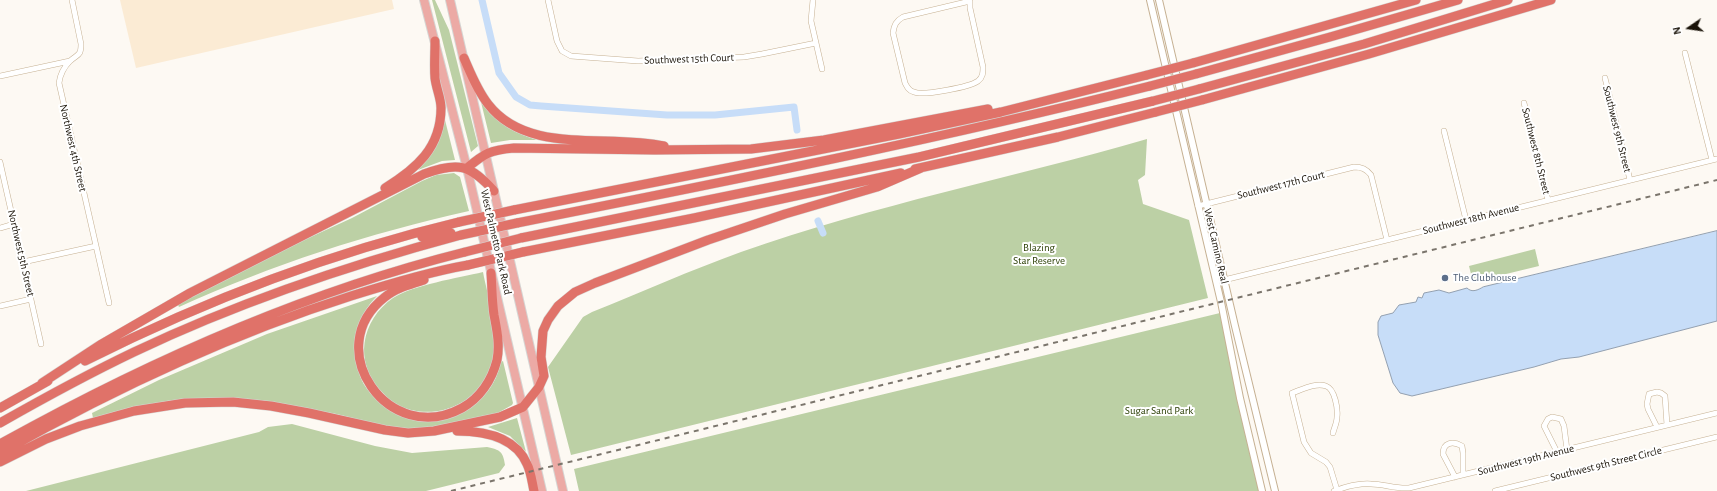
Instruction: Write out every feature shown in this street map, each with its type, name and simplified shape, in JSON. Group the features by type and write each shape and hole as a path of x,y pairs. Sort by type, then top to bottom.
{"highway":[{"path":"0,423 112,362 220,314 285,289 460,230 514,210 864,142 966,120 1193,63 1416,0"},
{"path":"0,408 124,341 207,304 294,271 383,242 517,223 864,153 1004,122 1196,74 1344,34 1458,0"},
{"path":"0,444 115,383 232,330 340,289 450,256 520,238 912,159 1153,101 1371,42 1508,0"},
{"path":"0,453 78,411 182,360 275,322 376,288 444,269 708,215 1058,137 1202,100 1369,54 1551,0"},
{"path":"323,226 403,176 419,162 430,148 437,132 441,108 436,80 434,41"},
{"path":"464,58 477,87 488,104 506,120 526,132 551,137 659,145 685,150"},
{"path":"467,168 485,154 495,149 751,149 784,146 896,128 968,112 1035,102"},
{"path":"42,384 100,345 190,294 424,174 445,168 467,168 479,175 494,191"},
{"path":"434,431 492,420 522,407 539,387 544,376 541,357 543,332 548,320 558,306 575,292 714,238 792,212 877,187 921,168"},
{"path":"376,288 450,256"},
{"path":"468,265 395,291 379,302 366,320 360,340 359,354 361,366 373,391 394,409 419,417 445,415 465,406 483,389 493,372 499,344 494,315 491,273"},
{"path":"0,462 46,439 80,426 134,411 185,404 233,402 303,411 396,432 408,433 434,431 478,432 493,434 507,441 518,450 525,460 534,491"}],"main road":[{"name":"West Palmetto Park Road","path":"424,0 467,168 542,491"},
{"name":"West Palmetto Park Road","path":"450,0 564,491"}],"street":[{"name":"Northwest 4th Street","path":"72,0 81,50 78,56 70,61 60,77 60,94 109,303"},
{"name":"Southwest 15th Court","path":"548,0 557,41 562,51 571,56 638,61 750,56 816,43"},
{"path":"813,0 811,21 822,69"},
{"path":"970,0 970,8 983,67 983,74 980,80 975,84 956,88 914,93 905,84 893,33 897,20 903,16 970,0"},
{"name":"West Camino Real","path":"1150,0 1221,302 1240,398 1262,491"},
{"name":"West Camino Real","path":"1159,0 1224,280 1276,491"},
{"path":"1686,53 1714,159"},
{"path":"0,76 70,61"},
{"name":"Southwest 9th Street","path":"1604,78 1630,180"},
{"name":"Southwest 8th Street","path":"1524,103 1548,200"},
{"path":"1444,131 1466,220"},
{"name":"Southwest 18th Avenue","path":"1224,280 1714,159"},
{"name":"Northwest 5th Street","path":"0,162 41,344"},
{"name":"Southwest 17th Court","path":"1198,206 1354,167 1364,169 1371,176 1387,240"},
{"path":"0,228 14,224"},
{"path":"23,262 96,246"},
{"path":"0,306 31,299"},
{"path":"1333,433 1337,417 1334,394 1327,386 1318,385 1292,393 1304,442 1311,453 1326,462 1330,467 1335,490"},
{"path":"1657,427 1647,404 1649,394 1652,392 1662,393 1665,396 1667,425"},
{"name":"Southwest 19th Avenue","path":"1335,490 1371,484 1396,489 1408,488 1717,413"},
{"path":"1557,452 1544,426 1545,422 1552,417 1561,420 1564,426 1567,450"},
{"name":"Southwest 9th Street Circle","path":"1495,491 1717,437"},
{"path":"1455,477 1443,454 1443,450 1450,442 1457,443 1462,446 1463,475"}],"shaded area":[{"path":"120,0 392,0 394,9 136,68"}],"green space":[{"path":"432,0 435,0 449,30 478,146 471,152"},
{"path":"481,102 506,126 537,140 510,140 491,143"},
{"path":"445,120 455,160 442,161 418,170 428,158 435,146 441,134"},
{"name":"Blazing Star Reserve","path":"1147,139 1145,175 1138,180 1143,204 1189,220 1208,298 571,455 548,367 583,317 592,312 722,259 791,235 892,206"},
{"path":"454,173 460,177 469,211 395,229 358,240 249,277 179,307 177,303 265,258 352,218 422,181 436,175"},
{"path":"1535,249 1539,266 1473,282 1469,266"},
{"path":"483,272 494,319 496,347 490,373 482,385 461,403 436,411 422,412 408,409 393,403 373,381 367,368 364,355 368,330 374,318 382,307 402,293 449,279"},
{"path":"377,296 368,307 363,318 359,371 367,389 384,405 393,411 414,419 423,420 434,416 465,404 485,394 493,383 501,362 503,361 513,403 512,405 496,414 433,427 415,429 385,426 336,414 261,400 185,399 167,401 93,418 92,413 159,380 267,334"},
{"name":"Sugar Sand Park","path":"1220,313 1260,491 579,491 574,469"},
{"path":"517,418 526,452 510,436 488,427"},
{"path":"292,424 375,446 412,453 487,447 495,449 502,454 505,465 499,473 426,491 26,491 259,432 268,427"}],"water":[{"path":"1717,231 1717,321 1579,357 1561,359 1534,367 1412,396 1400,393 1393,383 1378,335 1378,322 1381,316 1393,313 1399,305 1416,302 1418,297 1422,298 1424,293 1439,290 1449,293 1467,288 1475,290"}],"waterway":[{"path":"482,0 499,73 516,97 530,105 667,115 715,115 794,107 797,130"},
{"path":"818,221 823,233"}],"railway":[{"path":"451,491 1717,180"}],"place":[{"name":"The Clubhouse","path":"1445,278"}]}
